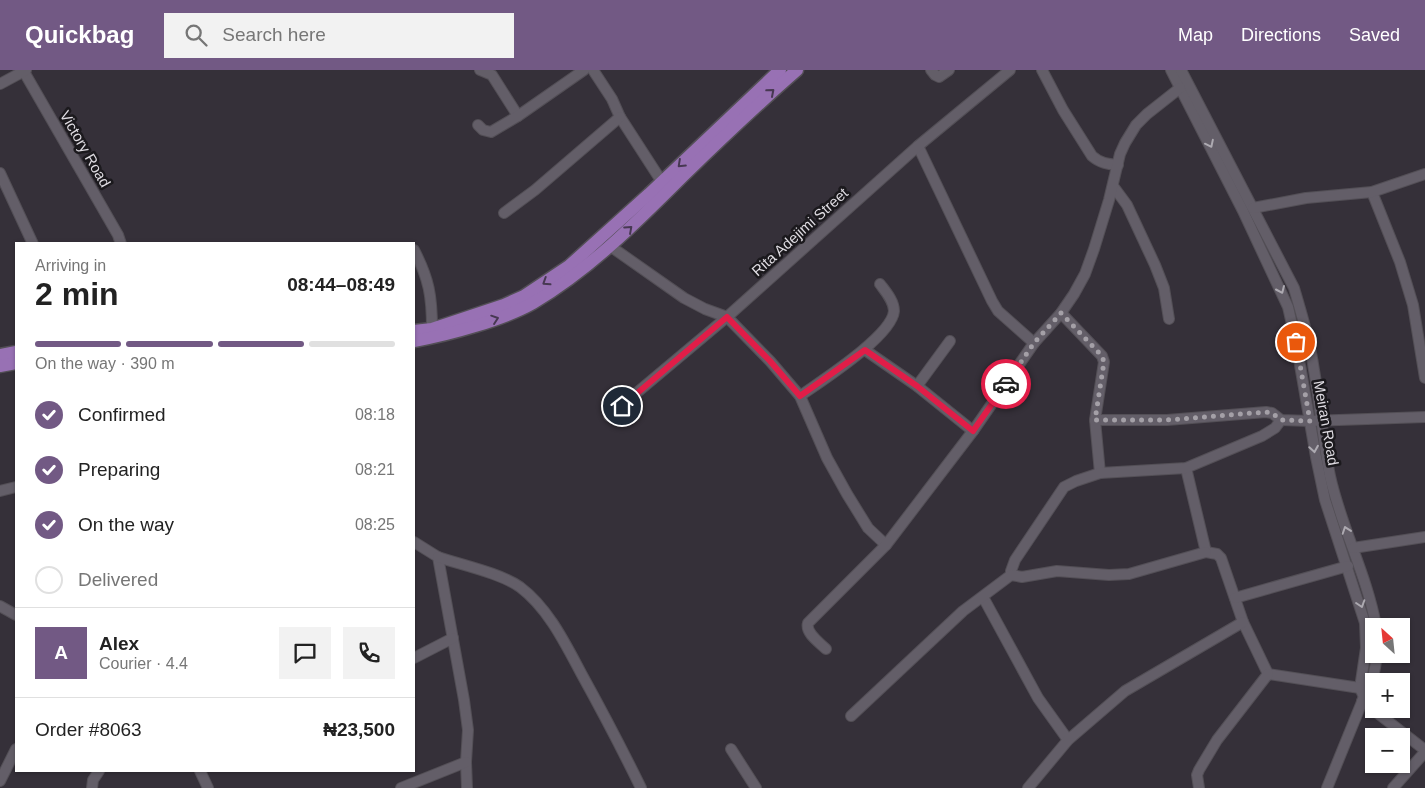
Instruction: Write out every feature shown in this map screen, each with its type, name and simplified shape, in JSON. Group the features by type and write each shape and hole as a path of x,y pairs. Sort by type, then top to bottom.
{"main road":[{"path":"415,334 432,333 500,317 532,303 573,275 610,246 653,198 662,182 780,70"},
{"path":"432,333 524,296 569,266 653,198 797,70"},
{"path":"0,355 15,352"},
{"path":"0,366 15,363"}],"street":[{"path":"0,84 24,70"},
{"name":"Victory Road","path":"24,70 120,242"},
{"path":"480,70 492,75 518,116"},
{"path":"478,125 483,130 492,132 584,70"},
{"path":"593,70 612,99 620,117 662,182"},
{"path":"931,70 939,77 949,70"},
{"name":"Rita Adejimi Street","path":"608,416 727,317 918,146 1010,70"},
{"path":"1042,70 1092,156 1105,164 1118,165"},
{"name":"Meiran Road","path":"1171,70 1247,219 1288,307 1325,500 1365,622 1366,648 1362,695"},
{"name":"Meiran Road","path":"1181,70 1294,288 1314,368 1330,476 1338,507 1370,600 1374,618"},
{"path":"826,649 808,632 808,622 886,545 973,431 1034,343 1061,313 1085,274 1125,143 1136,125 1147,114 1180,88"},
{"path":"504,213 535,190 620,117"},
{"path":"918,146 992,301 998,310 1034,343"},
{"path":"0,172 32,242"},
{"path":"1253,208 1306,198 1372,192 1425,174"},
{"path":"1113,186 1126,205 1155,265 1164,288 1169,319"},
{"path":"1372,192 1400,262 1413,305 1425,378"},
{"path":"610,246 684,298 705,309 727,317 770,361 800,396 827,458 847,494 868,528 886,545"},
{"path":"415,252 423,266 430,289 432,333"},
{"path":"800,396 865,350 891,321 894,311 892,301 880,284"},
{"path":"1061,313 1102,356 1104,362 1095,420 1100,473"},
{"path":"917,386 950,341"},
{"path":"865,350 917,386 973,431"},
{"path":"1095,420 1167,420 1266,412 1272,413 1281,420 1310,421 1425,416"},
{"path":"851,716 963,611 1011,575 1015,560 1064,487 1076,480 1100,473 1186,468 1262,436 1275,428 1281,420"},
{"path":"1186,468 1206,552"},
{"path":"0,491 15,487"},
{"path":"1353,548 1425,537"},
{"path":"415,543 438,558 504,578 520,587 543,611 554,625 579,669 641,788"},
{"path":"1011,575 1022,577 1057,571 1109,575 1129,574 1206,552 1217,554 1222,558 1242,622 1268,674"},
{"path":"438,558 468,730 467,788"},
{"path":"1235,598 1348,566"},
{"path":"984,596 1038,698 1068,740"},
{"path":"0,606 15,615"},
{"path":"1028,788 1068,740 1125,691 1242,622"},
{"path":"415,657 453,638"},
{"path":"1327,788 1362,695 1369,689 1376,663"},
{"path":"1268,674 1362,695 1425,751 1393,788"},
{"path":"1199,788 1197,775 1217,740 1268,674"},
{"path":"731,749 756,788"},
{"path":"0,781 15,751"},
{"path":"401,788 466,762"},
{"path":"92,788 98,772"},
{"path":"200,772 208,788"}],"way so far":[{"path":"1006,384 1034,343 1061,313 1099,352 1104,362 1095,420 1167,420 1266,412 1272,413 1281,420 1310,421 1296,342"}],"route":[{"path":"622,406 727,317 770,361 800,396 865,350 917,386 973,431 1006,384"}]}
